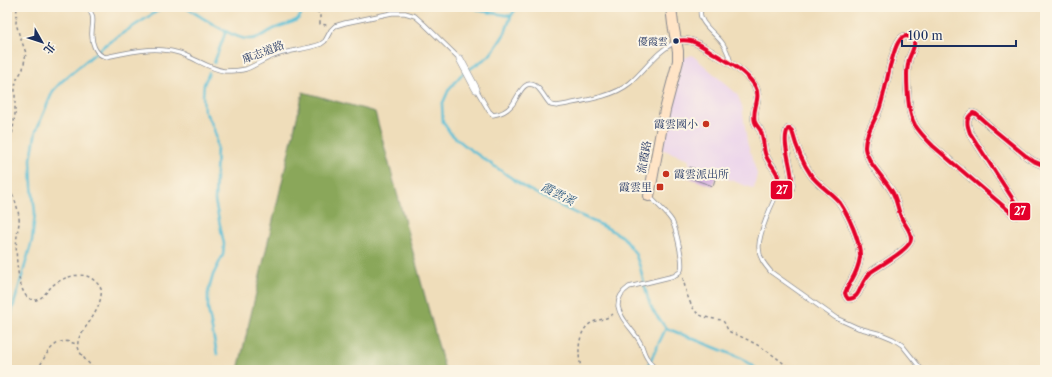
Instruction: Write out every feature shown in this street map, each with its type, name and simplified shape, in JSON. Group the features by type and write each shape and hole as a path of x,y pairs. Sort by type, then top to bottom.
{"street":[{"name":"流霞路","path":"649,196 665,110 678,62 678,51 671,7"},
{"path":"676,41 682,40 698,43 731,64 756,87 758,100 754,114 754,122 762,135 765,154 778,175 780,189 786,192 790,191 792,181 786,145 786,131 788,129 792,131 799,152 811,174 840,203 852,224 859,246 860,255 854,278 845,293 848,299 852,299 858,294 863,283 871,272 906,248 912,240 901,218 893,194 874,168 866,154 865,148 867,136 882,102 896,45 899,40 907,36 911,37 914,44 909,60 907,74 910,112 914,124 933,146 1015,216 1020,213 1020,210 970,133 967,118 973,113 976,114 1026,156 1045,166"},
{"path":"460,59 476,89"}],"lane":[{"name":"庫志道路","path":"87,7 92,16 93,44 102,56 106,57 136,50 155,48 186,55 202,63 225,71 238,71 246,69 278,54 321,44 325,41 335,26"},
{"path":"701,7 701,19 723,43 728,52 731,64"},
{"path":"335,26 345,22 392,13 405,13 415,16 460,59"},
{"path":"476,89 489,111 494,115 507,110 513,104 522,88 527,84 533,84 551,105 557,106 607,95 619,90 629,83 658,53 676,41"},
{"path":"780,189 774,197 760,236 758,247 764,264 771,272 836,318 858,328 881,334 898,342 910,354 922,370"},
{"name":"流霞路","path":"649,196 667,215 677,232 681,270"},
{"path":"658,370 646,357 634,332 623,318 619,310 619,298 623,291 629,287 674,276 681,270"}],"path":[{"path":"7,144 12,136 15,114 15,86 23,69 26,53 16,23 17,7"},
{"path":"312,7 320,14 320,24 335,26"},
{"path":"7,184 16,204 20,220 16,250 23,292 31,300 36,300 53,285 63,279 80,275 89,276 97,282 101,289 100,302 94,316 84,329 77,344 83,357 96,370"},
{"path":"681,270 688,297 697,313 702,316 722,320 730,332 764,349 791,370"},
{"path":"582,370 580,365 579,349 581,337 585,329 590,324 607,318 619,310"},
{"path":"38,370 47,354 54,346 61,342 77,344"}],"shaded area":[{"name":"霞雲國小","path":"692,55 737,94 742,106 747,142 757,174 754,189 689,164 689,159 661,149 682,59"}],"green space":[{"path":"303,92 375,112 445,370 238,370"}],"building":[{"path":"690,167 716,176 713,186 687,177"}],"waterway":[{"path":"7,339 12,311 32,241 35,213 31,159 36,131 53,91 61,82 105,45 164,7"},
{"path":"185,7 227,32 244,39 258,38 273,29 297,20 305,7"},
{"path":"473,7 482,11 511,16"},
{"name":"霞雲溪","path":"517,7 511,16 505,33 489,56 461,75 449,89 442,105 443,122 451,134 468,148 526,188 623,237 635,253 648,299 653,311 666,328 741,358 758,370"},
{"path":"214,63 226,31"},
{"path":"209,73 204,84 204,110 216,135 215,201 224,244 223,255 213,275 208,293 208,309 217,354"},
{"path":"646,370 666,328"}],"transit line":[{"name":"27","path":"676,41 682,40 699,44 735,66 746,75 755,86 757,90 757,100 754,113 755,122 762,135 766,156 778,176 780,189 786,192 790,191 792,181 786,147 786,134 788,129 792,131 800,154 811,175 840,203 847,214 856,236 860,257 856,272 845,293 848,299 856,296 871,272 907,247 911,238 893,193 870,161 865,147 865,142 880,107 896,46 902,38 906,36 910,37 914,41 914,47 909,59 907,72 909,107 911,114 917,128 933,146 1015,216 1020,213 1020,210 970,133 968,124 970,115 973,113 976,114 1026,156 1045,166"}],"place":[{"name":"優霞雲","path":"676,41"},
{"name":"霞雲國小","path":"706,124"},
{"name":"霞雲派出所","path":"666,174"},
{"name":"霞雲里","path":"660,187"}]}
